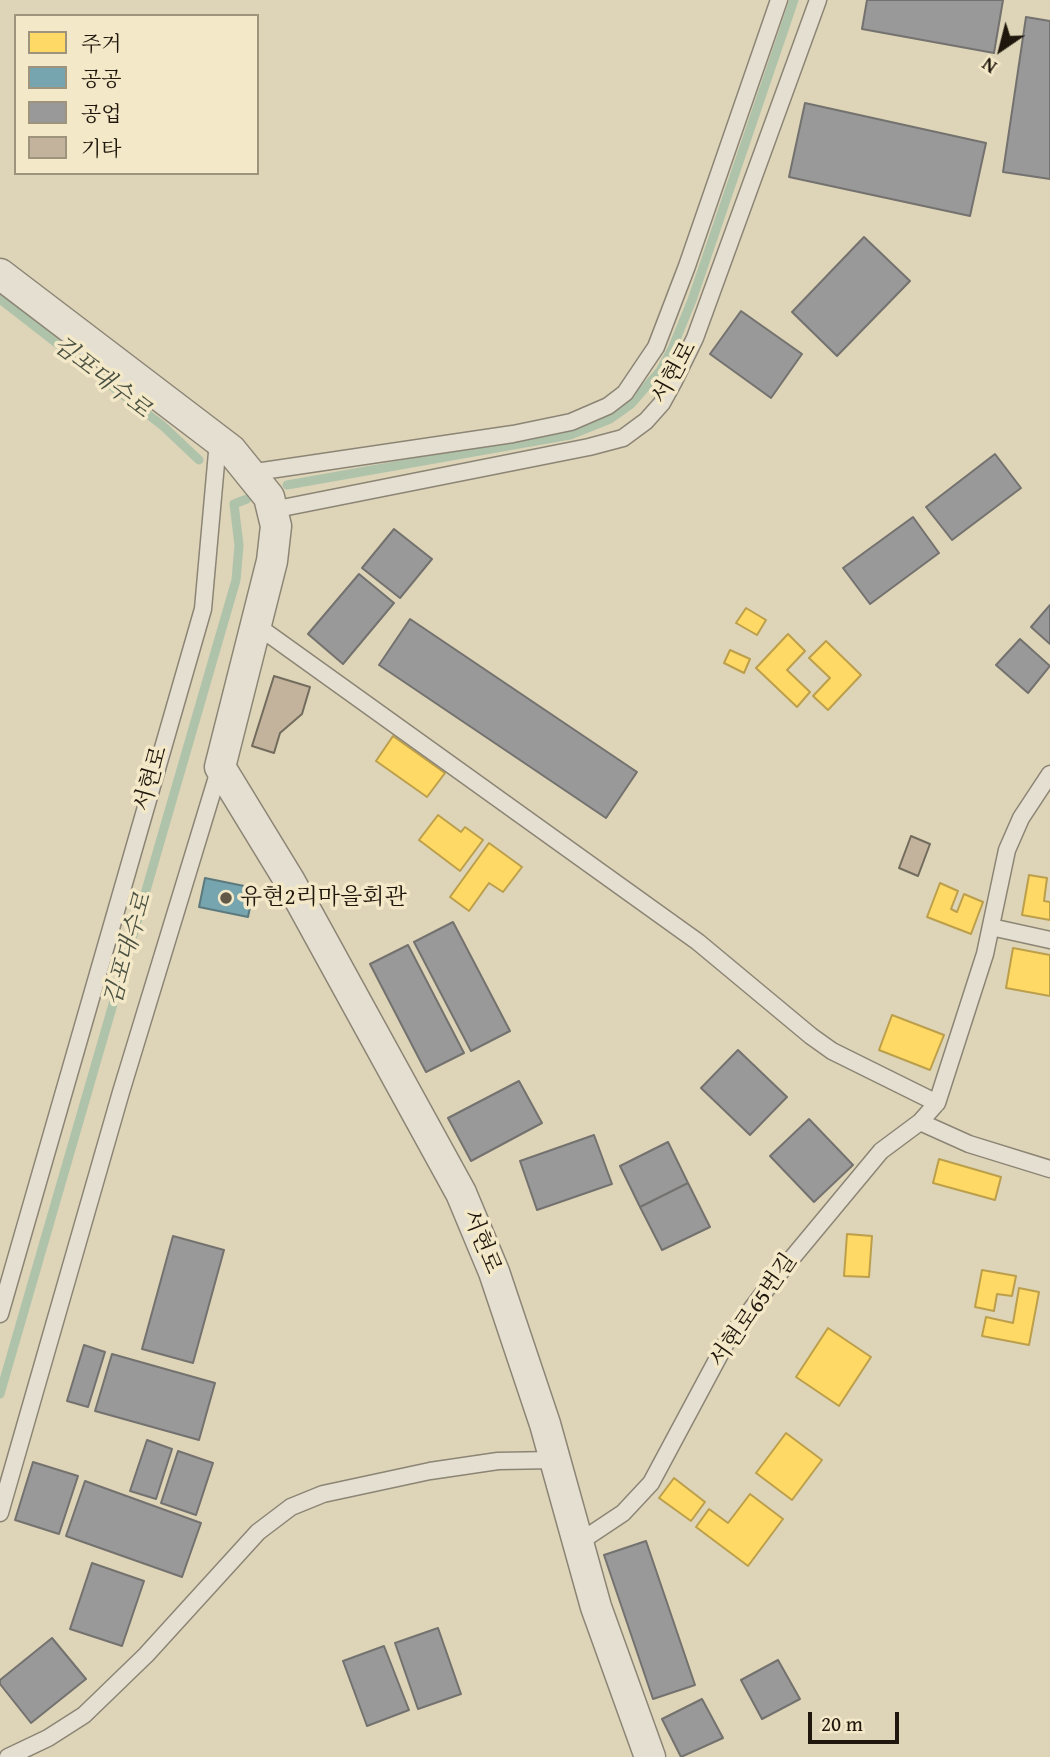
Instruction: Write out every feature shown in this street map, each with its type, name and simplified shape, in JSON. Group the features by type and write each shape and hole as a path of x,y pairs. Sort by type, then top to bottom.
{"street":[{"path":"0,274 218,441 269,497 276,526 272,561 220,766"},
{"name":"서현로","path":"220,766 289,880 461,1193 494,1272 554,1460 596,1607 650,1757"}],"lane":[{"path":"249,473 571,422 608,406 625,393 656,347 687,266 779,0"},
{"name":"서현로","path":"272,510 589,447 623,438 646,421 662,403 695,338 818,0"},
{"name":"서현로","path":"0,1314 203,609 218,441"},
{"path":"256,625 688,934 832,1051 937,1103"},
{"path":"0,1513 121,1092 220,766"},
{"name":"서현로65번길","path":"578,1543 623,1513 651,1483 673,1449 726,1343 759,1298 881,1151 920,1122 937,1103 966,1020 991,927 1007,850 1021,818 1050,774"},
{"path":"991,927 1050,940"},
{"path":"920,1122 970,1144 1050,1169"},
{"path":"0,1256 15,1265"},
{"path":"8,1757 48,1738 84,1715 146,1654 258,1532 291,1507 323,1494 430,1471 498,1461 554,1460"}],"building: 주거":[{"path":"746,608 766,620 757,635 736,623"},
{"path":"788,634 805,651 787,670 810,692 797,707 756,668"},
{"path":"826,641 861,675 828,710 813,696 830,678 809,658"},
{"path":"730,650 750,659 744,673 724,663"},
{"path":"393,736 445,773 427,797 376,761"},
{"path":"438,815 461,832 465,827 483,840 460,871 419,840"},
{"path":"489,843 522,867 503,892 489,883 469,911 450,897"},
{"path":"1029,875 1047,878 1044,901 1050,902 1050,920 1022,915"},
{"path":"940,883 958,891 951,909 957,912 964,894 983,902 971,934 927,917"},
{"path":"1013,948 1050,955 1050,996 1006,988"},
{"path":"892,1015 944,1035 930,1070 879,1050"},
{"path":"939,1159 1001,1177 995,1200 933,1183"},
{"path":"847,1234 872,1236 869,1277 844,1276"},
{"path":"982,1270 1016,1276 1012,1296 997,1294 994,1311 975,1307"},
{"path":"1019,1288 1039,1292 1029,1345 982,1336 986,1317 1013,1323"},
{"path":"828,1328 871,1357 839,1406 796,1377"},
{"path":"786,1433 822,1460 792,1500 756,1473"},
{"path":"674,1478 705,1502 691,1521 659,1498"},
{"path":"750,1494 783,1519 748,1566 696,1527 709,1509 728,1523"}],"building: 공공":[{"name":"유현2리마을회관","path":"205,878 254,888 248,917 199,907"}],"building: 공업":[{"path":"867,0 1003,0 994,53 862,29"},
{"path":"1026,17 1050,21 1050,179 1003,172"},
{"path":"805,103 986,143 970,216 789,177"},
{"path":"864,237 910,281 837,356 792,312"},
{"path":"741,311 802,354 771,398 710,354"},
{"path":"995,454 1021,488 952,540 926,507"},
{"path":"913,517 939,553 870,604 843,568"},
{"path":"394,529 432,559 400,598 362,568"},
{"path":"359,574 394,603 343,664 308,634"},
{"path":"1050,605 1050,644 1031,627"},
{"path":"410,619 637,772 606,818 379,665"},
{"path":"1020,639 1050,666 1028,693 996,665"},
{"path":"453,922 510,1031 471,1051 414,942"},
{"path":"408,945 464,1053 426,1072 370,964"},
{"path":"738,1050 787,1097 750,1135 701,1088"},
{"path":"519,1081 542,1123 471,1161 448,1118"},
{"path":"809,1119 853,1165 814,1202 770,1156"},
{"path":"594,1135 612,1184 537,1210 520,1161"},
{"path":"668,1142 688,1183 640,1207 620,1166"},
{"path":"688,1183 710,1227 662,1250 640,1207"},
{"path":"173,1236 224,1250 193,1363 142,1349"},
{"path":"84,1345 105,1352 88,1407 67,1401"},
{"path":"112,1354 215,1383 199,1440 95,1411"},
{"path":"147,1440 172,1449 156,1499 130,1491"},
{"path":"178,1451 213,1463 196,1515 161,1503"},
{"path":"33,1462 78,1476 59,1534 15,1520"},
{"path":"85,1481 201,1523 182,1577 66,1536"},
{"path":"646,1541 695,1685 653,1699 604,1555"},
{"path":"92,1563 144,1581 122,1646 70,1629"},
{"path":"438,1628 461,1694 418,1709 395,1643"},
{"path":"52,1638 86,1679 31,1723 0,1684 0,1680"},
{"path":"384,1646 409,1710 367,1726 343,1661"},
{"path":"778,1660 800,1699 762,1719 741,1680"},
{"path":"702,1699 723,1738 681,1757 662,1719"}],"building: 기타":[{"path":"274,676 310,687 302,714 280,733 274,753 252,746"},
{"path":"911,836 930,844 918,876 899,868"}],"waterway":[{"path":"287,485 570,435 610,419 631,404 660,371 692,300 794,0"},
{"name":"김포대수로","path":"0,299 163,426 199,460"},
{"name":"김포대수로","path":"0,1394 236,580 239,545 234,504 247,499"}],"place":[{"name":"유현2리마을회관","path":"226,898"}]}
